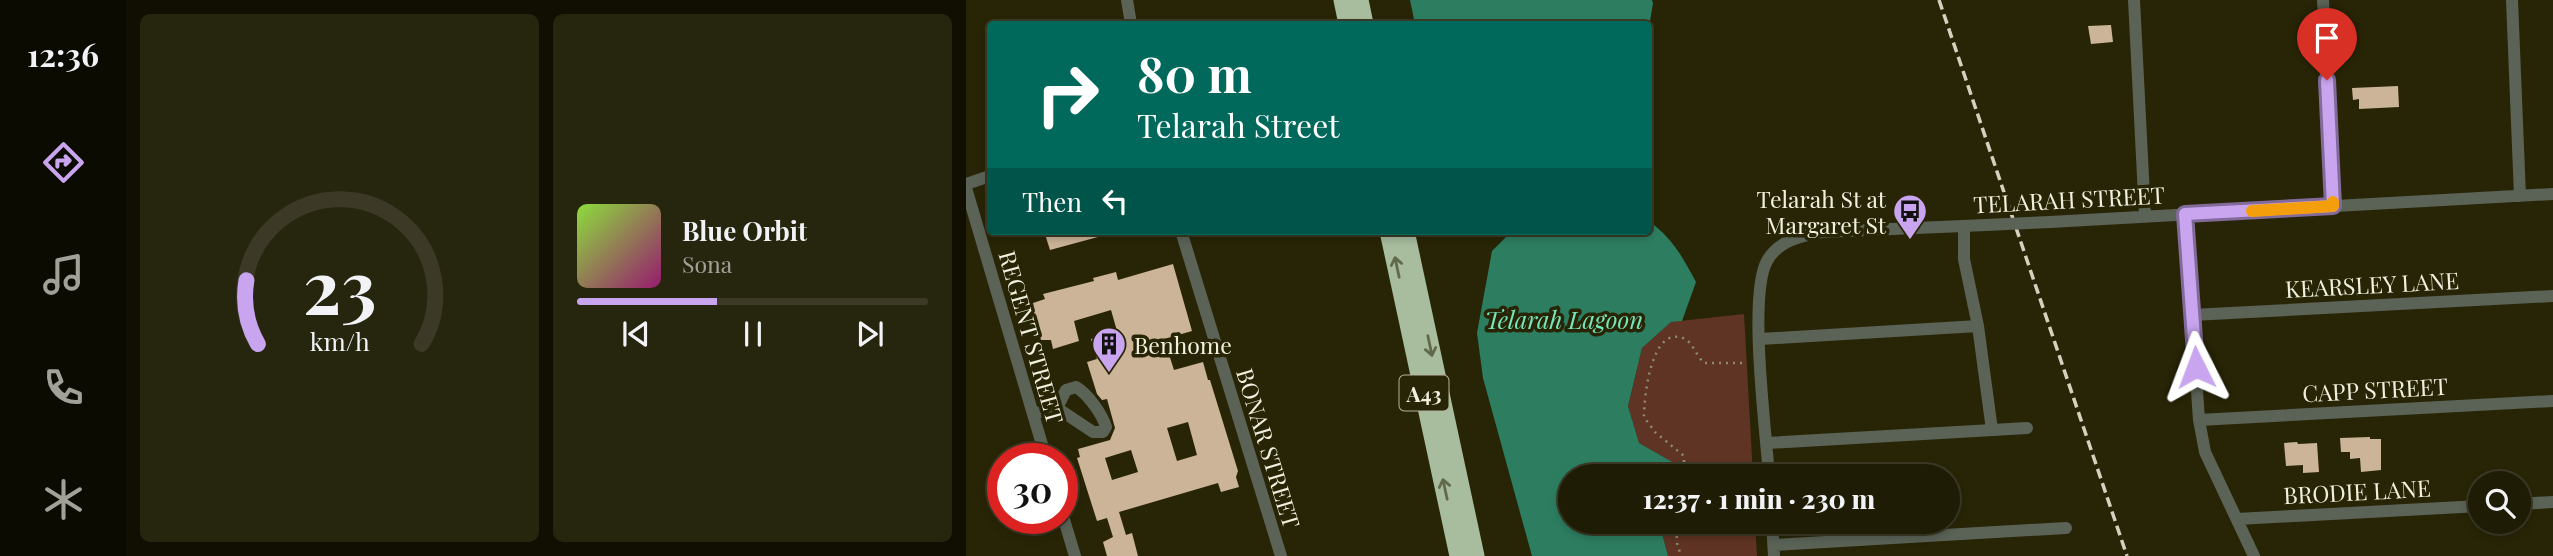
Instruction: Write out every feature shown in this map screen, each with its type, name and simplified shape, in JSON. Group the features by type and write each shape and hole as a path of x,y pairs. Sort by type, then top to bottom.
{"highway":[{"path":"1343,0 1347,21"},
{"path":"1359,0 1363,21"},
{"name":"A43","path":"1390,235 1460,556"},
{"name":"A43","path":"1406,235 1475,556"}],"street":[{"path":"1127,0 1130,21"},
{"path":"2134,0 2146,216"},
{"path":"2323,0 2333,206"},
{"path":"2512,0 2520,196"},
{"path":"966,186 987,177"},
{"name":"REGENT STREET","path":"966,186 1042,443"},
{"name":"TELARAH STREET","path":"1760,339 1758,293 1766,263 1781,245 1799,236 2553,194"},
{"path":"2185,214 2199,420 2205,452 2254,556"},
{"path":"1964,226 1964,259 1978,327 1992,430"},
{"name":"BONAR STREET","path":"1182,235 1281,556"},
{"name":"KEARSLEY LANE","path":"2192,315 2553,296"},
{"path":"1768,464 1760,339 1978,327"},
{"name":"CAPP STREET","path":"2199,420 2553,401"},
{"path":"1033,414 1057,408"},
{"path":"1767,443 2027,428"},
{"path":"2531,503 2553,502"},
{"name":"BRODIE LANE","path":"2237,519 2468,507"},
{"path":"1774,550 2066,527"},
{"path":"1068,534 1075,556"}],"path":[{"path":"1685,464 1684,456 1655,432 1644,417 1646,384 1659,347 1664,340 1684,338 1691,343 1697,357 1704,363 1744,363"},
{"path":"1677,534 1681,556"}],"shaded area":[{"name":"Telarah Lagoon","path":"1744,314 1752,464 1673,464 1639,443 1628,406 1642,348 1671,322"},
{"path":"1662,534 1756,534 1757,556 1668,556"}],"water":[{"path":"1410,0 1652,0 1653,3 1650,21 1414,21"},
{"name":"Telarah Lagoon","path":"1652,224 1676,248 1696,282 1682,321 1671,322 1642,348 1628,406 1639,443 1674,464 1558,464 1558,534 1662,534 1668,556 1532,556 1483,378 1477,333 1492,251 1508,235 1652,235"}],"building":[{"path":"2111,25 2113,42 2091,44 2088,26"},
{"path":"2398,86 2399,107 2359,109 2359,99 2353,100 2352,88"},
{"path":"1045,235 1105,235 1050,250"},
{"path":"1173,264 1192,331 1164,339 1174,370 1203,362 1238,471 1236,477 1239,487 1221,492 1218,483 1119,512 1126,535 1132,533 1138,556 1107,556 1103,542 1113,537 1107,518 1097,521 1078,461 1078,449 1110,440 1115,428 1107,399 1102,400 1097,394 1087,362 1097,359 1091,339 1117,331 1111,310 1074,321 1079,341 1053,349 1051,340 1041,340 1027,305 1045,299 1043,294 1094,281 1093,278 1116,272 1118,280","holes":["1188,422 1197,455 1177,461 1167,428","1131,450 1138,472 1112,480 1105,458"]},
{"path":"2340,438 2381,439 2381,470 2361,472 2360,458 2350,459 2350,452 2341,452"},
{"path":"2284,443 2317,443 2319,472 2303,473 2303,465 2286,466"}],"railway":[{"path":"1939,0 2127,556"}],"slow traffic":[{"path":"2252,211 2333,206 2333,202"}],"place":[{"name":"Telarah St at Margaret St","path":"1910,241"},
{"name":"Benhome","path":"1109,374"}],"route":[{"path":"2196,367 2185,214 2333,206 2327,80"}]}
